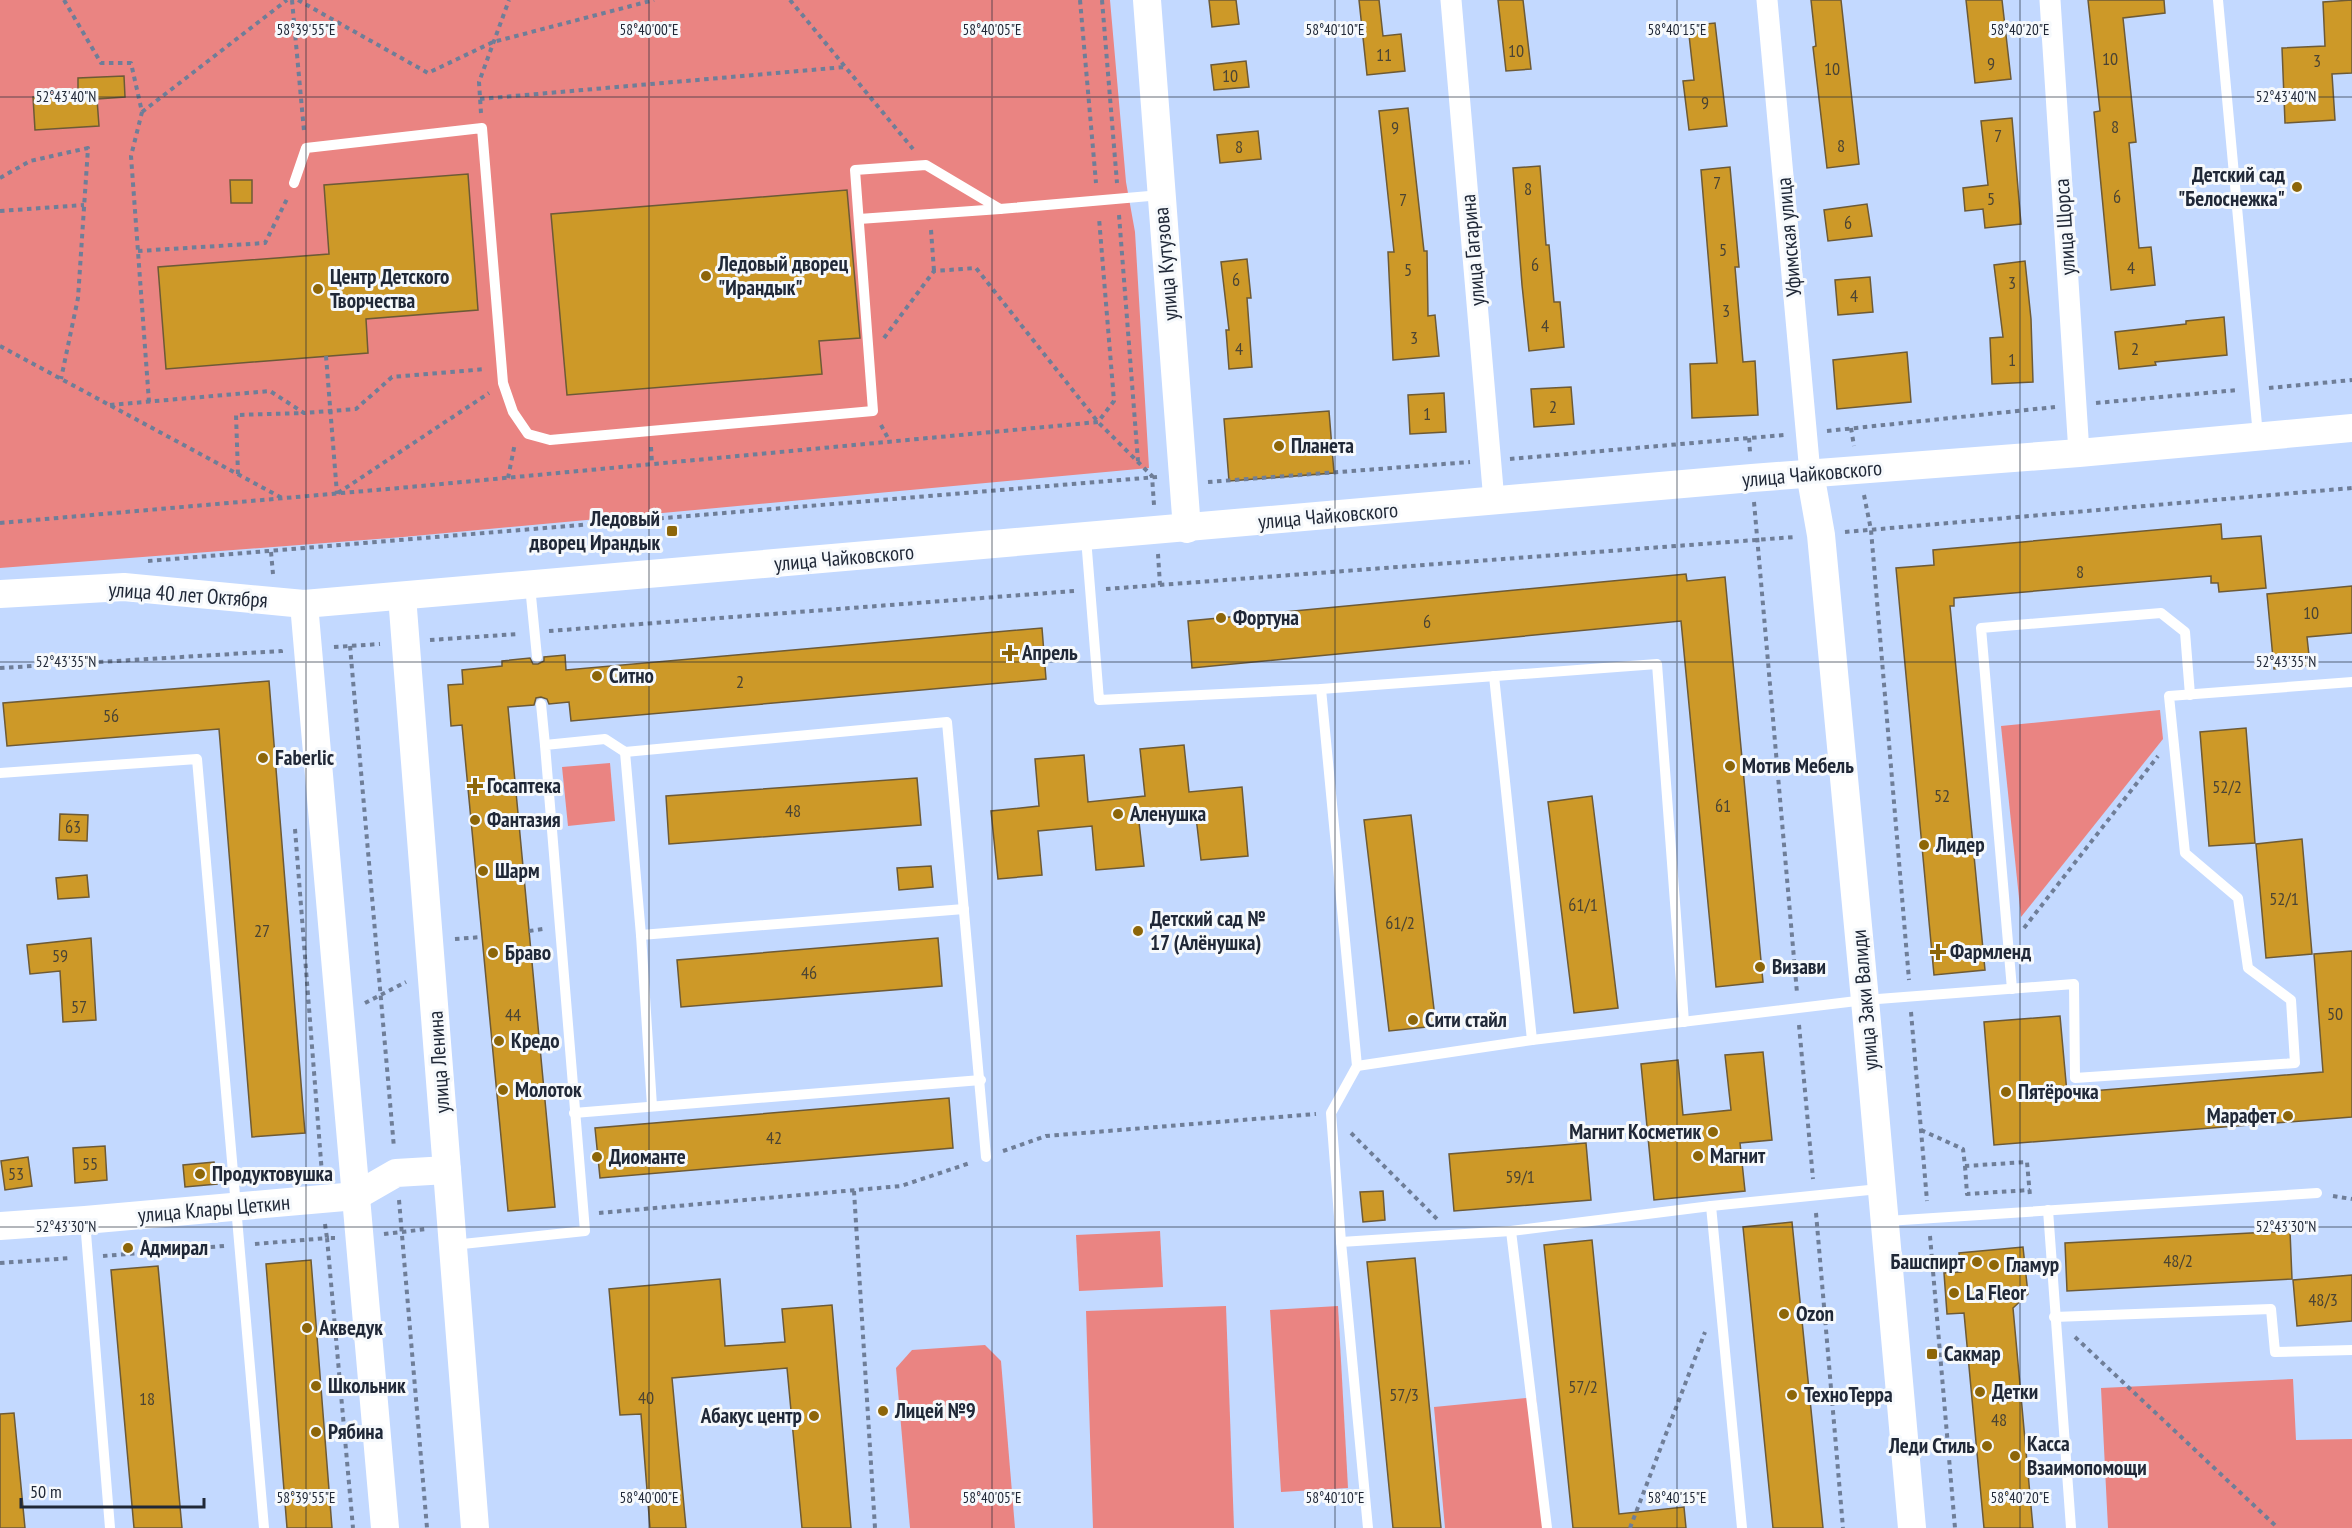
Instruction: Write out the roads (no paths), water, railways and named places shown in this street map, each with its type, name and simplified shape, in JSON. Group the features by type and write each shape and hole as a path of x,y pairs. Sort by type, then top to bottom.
{"main road":[{"name":"улица Кутузова","path":"1147,0 1187,529"},
{"name":"улица Чайковского","path":"304,604 2352,428"},
{"name":"улица Заки Валиди","path":"1810,473 1821,535 1912,1528"},
{"name":"улица 40 лет Октября","path":"0,594 124,587 304,604"},
{"name":"улица Ленина","path":"402,596 475,1528"},
{"path":"304,604 385,1528"},
{"path":"356,1196 396,1173 447,1170"},
{"name":"улица Клары Цеткин","path":"0,1226 356,1196"}],"street":[{"name":"улица Гагарина","path":"1450,0 1494,501"},
{"name":"Уфимская улица","path":"1767,0 1810,473"},
{"name":"улица Щорса","path":"2050,0 2079,453"}],"lane":[{"path":"2218,0 2258,436"},
{"path":"294,183 306,148 482,128 503,383 513,412 528,434 550,440 873,411 855,170 926,165 1000,209"},
{"path":"859,219 1161,195"},
{"path":"1086,537 1100,700 1321,689 1657,664 1684,1022"},
{"path":"530,585 537,657"},
{"path":"2013,989 1981,628 2161,613 2185,632 2190,695"},
{"path":"1494,676 1532,1040"},
{"path":"1357,1066 1532,1040 1865,1000 2074,984 2075,1078 2295,1063 2291,1000 2248,968 2238,898 2185,853 2169,696 2352,682"},
{"path":"1321,689 1357,1066 1331,1113 1368,1528"},
{"path":"452,1236 585,1231 541,705"},
{"path":"545,745 605,740 625,752 947,722 981,1080 986,1157"},
{"path":"625,752 641,935 652,1106"},
{"path":"0,773 197,759 264,1528"},
{"path":"641,935 964,909"},
{"path":"574,1113 981,1080"},
{"path":"1341,1242 1511,1231 1711,1206 1882,1188"},
{"path":"1885,1221 2317,1193"},
{"path":"1711,1206 1742,1528"},
{"path":"2048,1210 2071,1528"},
{"path":"85,1220 110,1528"},
{"path":"1511,1231 1547,1528"},
{"path":"2054,1317 2271,1310 2275,1352 2352,1350"}],"place":[{"name":"Детский сад \"Белоснежка\"","path":"2297,187"},
{"name":"Ледовый дворец \"Ирандык\"","path":"706,276"},
{"name":"Центр Детского Творчества","path":"318,289"},
{"name":"Планета","path":"1279,446"},
{"name":"Ледовый дворец Ирандык","path":"672,531"},
{"name":"Фортуна","path":"1221,618"},
{"name":"Апрель","path":"1010,653"},
{"name":"Ситно","path":"597,676"},
{"name":"Faberlic","path":"263,758"},
{"name":"Мотив Мебель","path":"1730,766"},
{"name":"Госаптека","path":"475,786"},
{"name":"Аленушка","path":"1118,814"},
{"name":"Фантазия","path":"475,820"},
{"name":"Лидер","path":"1924,845"},
{"name":"Шарм","path":"483,871"},
{"name":"Детский сад № 17 (Алёнушка)","path":"1138,931"},
{"name":"Фармленд","path":"1938,952"},
{"name":"Браво","path":"493,953"},
{"name":"Визави","path":"1760,967"},
{"name":"Сити стайл","path":"1413,1020"},
{"name":"Кредо","path":"499,1041"},
{"name":"Молоток","path":"503,1090"},
{"name":"Пятёрочка","path":"2006,1092"},
{"name":"Марафет","path":"2288,1116"},
{"name":"Магнит Косметик","path":"1713,1132"},
{"name":"Магнит","path":"1698,1156"},
{"name":"Диоманте","path":"597,1157"},
{"name":"Продуктовушка","path":"200,1174"},
{"name":"Адмирал","path":"128,1248"},
{"name":"Башспирт","path":"1977,1262"},
{"name":"Гламур","path":"1994,1265"},
{"name":"La Fleor","path":"1954,1293"},
{"name":"Ozon","path":"1784,1314"},
{"name":"Акведук","path":"307,1328"},
{"name":"Сакмар","path":"1932,1354"},
{"name":"Школьник","path":"316,1386"},
{"name":"Детки","path":"1980,1392"},
{"name":"ТехноТерра","path":"1792,1395"},
{"name":"Лицей №9","path":"883,1411"},
{"name":"Абакус центр","path":"814,1416"},
{"name":"Рябина","path":"316,1432"},
{"name":"Леди Стиль","path":"1987,1446"},
{"name":"Касса Взаимопомощи","path":"2015,1456"}]}
